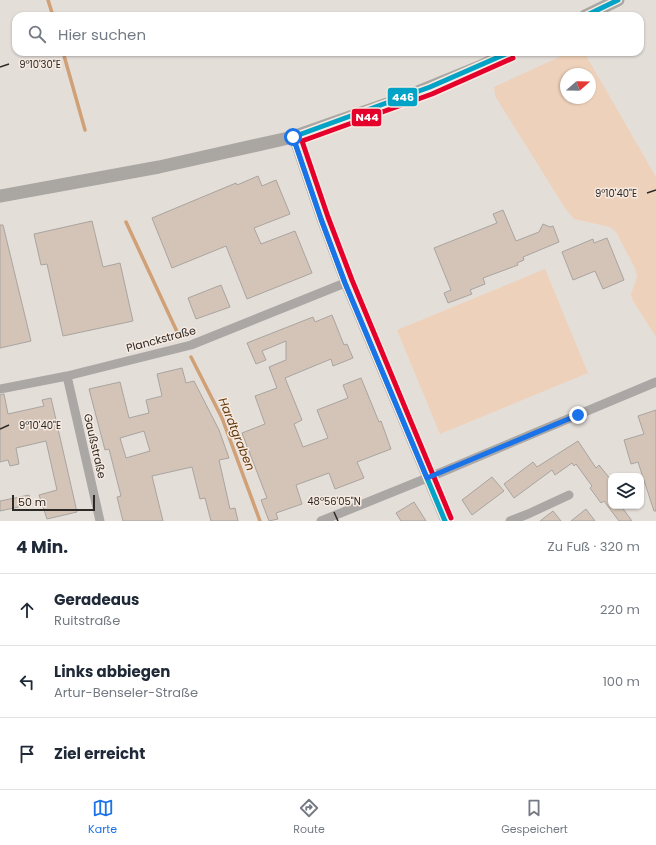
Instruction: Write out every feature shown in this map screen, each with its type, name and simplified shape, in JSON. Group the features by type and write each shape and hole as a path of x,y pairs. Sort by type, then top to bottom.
{"main road":[{"path":"593,12 618,0"},
{"path":"0,196 159,167 293,137 393,102 479,67 502,56"}],"street":[{"path":"293,137 345,283 445,521"},
{"name":"Planckstraße","path":"0,389 67,376 191,345 345,283"},
{"name":"Gaußstraße","path":"67,376 100,521"},
{"path":"321,521 338,518 427,478 656,382"},
{"path":"510,521 569,495"}],"shaded area":[{"path":"561,56 586,56 593,68 560,68 560,104 596,104 596,73 656,177 656,337 632,299 631,294 637,277 635,268 616,232 610,227 574,219 565,208 495,96 494,87"},
{"path":"545,269 588,373 440,434 397,330"}],"building":[{"path":"258,176 262,186 276,180 290,214 254,228 261,244 295,231 312,273 247,299 226,246 172,268 152,218 236,183 237,185"},
{"path":"503,210 516,241 539,232 543,224 550,227 553,226 559,242 523,257 524,260 517,263 518,265 483,278 485,284 470,290 472,294 448,303 444,293 451,290 434,248 497,223 493,214"},
{"path":"92,221 103,267 120,263 133,321 63,336 47,264 41,265 34,234"},
{"path":"0,225 3,225 31,341 0,348"},
{"path":"607,238 624,280 603,289 595,271 573,280 562,252 593,239 594,243"},
{"path":"221,285 230,307 196,319 188,298"},
{"path":"332,315 344,345 347,344 353,358 333,366 331,359 285,378 302,420 294,424 303,447 328,438 317,410 348,398 343,385 361,378 379,422 381,421 391,449 357,462 364,478 335,489 329,473 296,485 302,504 276,513 278,519 269,521 261,500 267,498 242,433 265,424 255,396 277,388 269,367 286,360 286,341 262,351 266,360 256,364 247,343 313,317 315,322"},
{"path":"182,368 186,383 194,381 219,430 229,458 219,460 230,509 235,508 238,521 211,521 205,498 200,499 192,467 152,476 163,521 123,521 117,497 121,496 109,449 105,450 89,389 120,382 129,418 149,413 146,400 162,396 157,374","holes":["144,431 150,451 126,458 120,438"]},
{"path":"4,394 8,414 44,406 42,400 51,398 77,512 47,519 39,495 57,490 46,441 16,448 19,464 10,466 8,460 0,462 0,395"},
{"path":"656,410 656,511 654,511 644,480 644,473 642,473 638,462 631,464 624,440 644,434 638,416"},
{"path":"578,441 596,468 599,465 608,476 608,506 604,501 601,503 590,488 592,486 576,464 574,466 572,463 555,475 552,470 514,498 504,484 533,462 537,467"},
{"path":"492,477 504,491 472,515 462,500"},
{"path":"29,495 32,504 0,511 0,501"},
{"path":"414,502 426,521 401,521 396,513"},
{"path":"586,509 595,521 571,521"},
{"path":"610,509 623,509 632,521 619,521"},
{"path":"553,511 561,521 540,521"}],"waterway":[{"name":"Hardtgraben","path":"48,0 52,12"},
{"name":"Hardtgraben","path":"64,56 85,130"},
{"name":"Hardtgraben","path":"126,222 179,336"},
{"name":"Hardtgraben","path":"191,357 222,418 260,521"}],"transit line":[{"name":"446","path":"593,12 618,0"},
{"name":"446","path":"293,137 430,87 501,56"},
{"name":"N44","path":"451,518 352,280 328,217 302,141 432,94 513,58"},
{"name":"446","path":"293,137 345,283 445,521"}],"route":[{"path":"293,137 345,283 427,478 578,415"}]}
